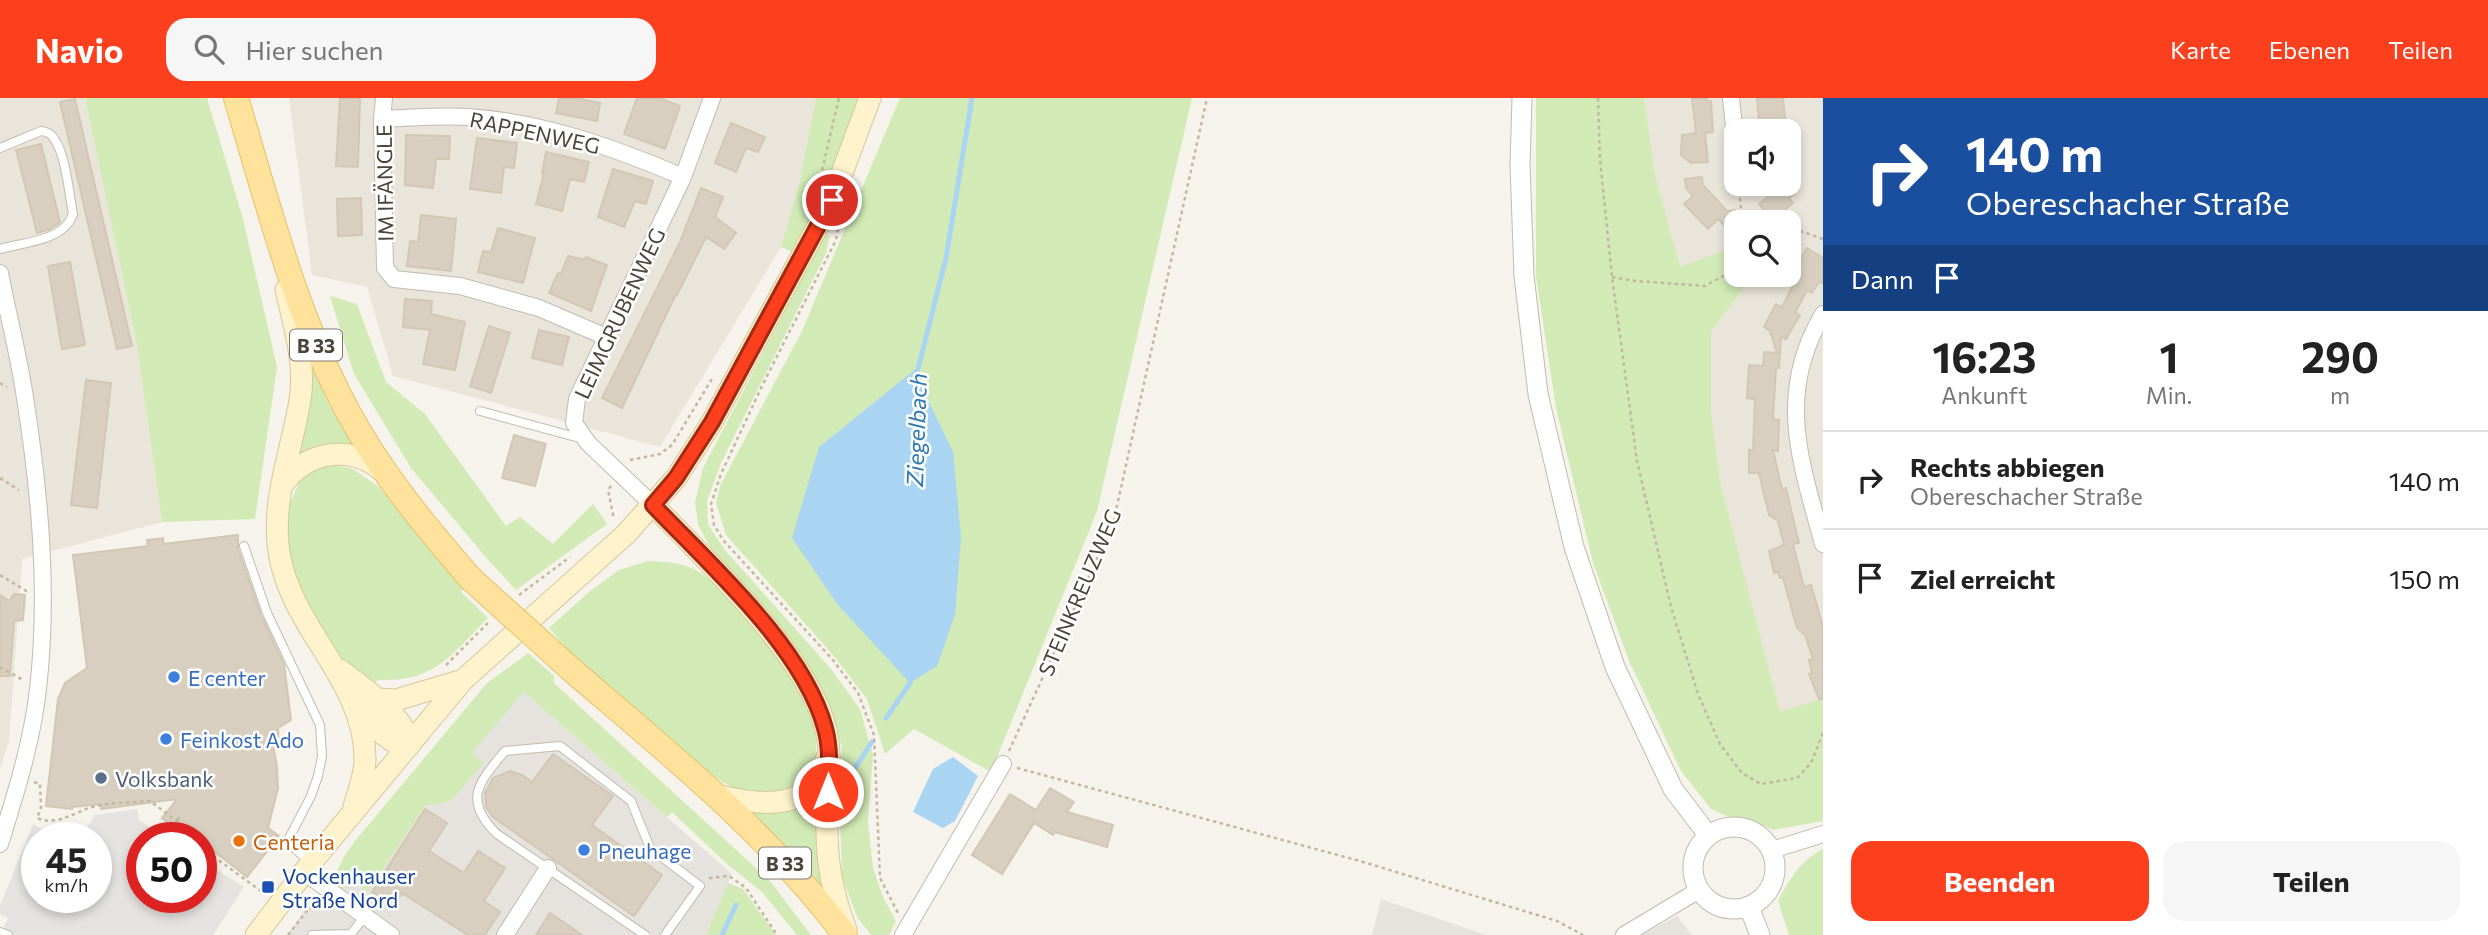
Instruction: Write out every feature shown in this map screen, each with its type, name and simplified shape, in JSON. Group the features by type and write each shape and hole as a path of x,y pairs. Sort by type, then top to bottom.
{"main road":[{"name":"B 33","path":"236,98 304,316 349,414 385,473 471,578 574,672 719,796 788,866 846,935"},
{"path":"256,935 353,812 463,680 625,534 676,478 712,422 832,200 870,98"},
{"path":"270,208 302,377 301,398 283,484 277,534 282,568 302,615 347,691 364,741 365,764 353,812"},
{"path":"283,484 299,466 331,453 355,455 376,465 385,473"},
{"path":"653,505 720,575 781,646 817,708 825,728 828,751 827,833 830,873 846,935"},
{"path":"333,664 377,699 405,727 409,746"},
{"path":"377,699 396,700 463,680"},
{"path":"347,691 392,742 401,747 409,746"},
{"path":"719,796 761,804 791,799 816,780 822,771 828,751"}],"street":[{"name":"IM IFÄNGLE","path":"384,98 382,119 385,268 394,279 460,286 539,308 606,337"},
{"name":"LEIMGRUBENWEG","path":"653,505 586,440 574,423 577,399 683,177 712,98"},
{"path":"1522,98 1520,165 1524,276 1538,394 1574,547 1615,667 1673,789 1708,835"},
{"path":"1731,98 1733,119"},
{"name":"RAPPENWEG","path":"382,119 468,117 545,129 617,149 683,177"},
{"path":"0,273 25,397 37,502 43,600 38,689 21,778 0,844"},
{"path":"1823,314 1803,359 1797,382 1795,416 1798,453 1823,544"},
{"path":"904,932 1003,764"},
{"path":"1725,827 1744,828 1760,836 1772,850 1776,867 1773,884 1763,898 1749,908 1730,910 1712,904 1699,890 1693,876 1693,861 1698,847 1708,835 1725,827"},
{"path":"1772,850 1823,834"},
{"path":"308,868 364,917 391,935"},
{"path":"505,935 548,868"},
{"path":"1624,935 1699,890"},
{"path":"1749,908 1760,935"}],"lane":[{"path":"0,148 41,131 48,132 55,138 73,214 70,222 58,233 0,249"},
{"path":"480,411 586,440"},
{"path":"244,546 267,613 320,725 322,756 318,776 311,796 287,842 308,868"},
{"path":"645,935 497,834 482,816 478,807 477,790 480,782 505,751 560,746 631,800 650,848 701,886 665,935"},
{"path":"312,935 351,935 364,917"},
{"path":"0,932 8,935"}],"path":[{"path":"820,180 839,98"},
{"name":"STEINKREUZWEG","path":"1003,764 1113,524 1207,98"},
{"path":"1598,98 1600,159 1612,277 1637,461 1671,607 1698,694 1720,744 1742,773 1761,784 1797,778 1811,763 1823,733"},
{"path":"832,200 841,215 836,240 762,387 721,474 711,503 714,525 723,540 832,659 858,693 874,735 880,878 904,932"},
{"path":"1801,231 1823,239"},
{"path":"1612,277 1705,286 1724,276"},
{"path":"630,460 660,454 672,445 713,379"},
{"path":"0,478 37,502"},
{"path":"0,575 43,600"},
{"path":"0,667 38,689"},
{"path":"1003,764 1360,861 1556,921 1583,935"},
{"path":"21,778 40,784 41,808 37,818 45,822 75,816 90,808 150,801 176,821 180,816"},
{"path":"217,859 265,894"},
{"path":"701,886 711,876 729,876 746,888 777,935"},
{"path":"288,935 309,908 330,907"}],"shaded area":[{"path":"0,98 85,98 137,345 162,522 22,559 9,741 0,769"},
{"path":"289,98 816,98 799,184 781,247 660,447 393,376 367,287 312,275"},
{"path":"1644,98 1823,98 1823,698 1780,713 1721,486 1711,410 1711,332 1744,287 1801,287 1801,210 1724,210 1724,251 1680,268 1656,179"},
{"path":"524,692 732,874 706,935 287,935 317,894 355,883 368,891 425,806 451,801 483,763 472,753"},
{"path":"524,692 533,699 482,761 472,753"},
{"path":"137,809 139,820 142,822 126,822 126,913 217,913 217,870 244,887 213,935 0,935 8,918 0,914 0,906 21,854 21,913 112,913 112,822 90,822 95,815"},
{"path":"684,841 714,867 705,878 716,885 687,935 670,935 704,878 674,852"},
{"path":"355,883 393,908 387,918 349,892"},
{"path":"563,888 629,935 606,935 555,899"},
{"path":"1381,899 1486,935 1372,935"},
{"path":"1677,916 1692,935 1641,935"}],"green space":[{"path":"85,98 207,98 243,219 277,367 255,519 162,522 137,345"},
{"path":"816,98 859,98 837,157 793,252 781,247 799,184"},
{"path":"900,98 1192,98 1097,511 991,772 914,729 885,754 867,699 833,655 726,535 716,503 720,486 802,331","holes":["917,369 929,402 819,447"]},
{"path":"1536,98 1644,98 1656,179 1680,267 1724,250 1724,287 1744,287 1711,332 1711,410 1721,486 1780,712 1823,698 1823,821 1773,830 1749,819 1729,817 1711,809 1681,771 1630,663 1593,563 1556,408 1536,276"},
{"path":"825,235 830,235 826,253 721,463 707,501 708,524 724,549 831,669 860,709 873,755 868,822 873,868 883,897 896,921 889,935 871,935 857,917 842,877 842,747 821,690 789,640 714,554 698,525 695,502 703,468"},
{"path":"330,296 357,304 386,382 425,414 506,526 520,517 553,544 593,504 607,524 516,590 411,468 354,374"},
{"path":"306,354 327,401 356,451 298,460"},
{"path":"335,465 353,469 379,487 464,588 461,592 488,618 452,654 428,671 398,679 378,680 372,685 352,671 329,644 303,599 286,541 290,503 300,481 316,468"},
{"path":"648,561 687,566 715,584 751,623 787,673 812,721 816,740 815,757 810,771 790,790 777,795 762,796 747,793 723,782 568,650 549,628 590,591 619,570"},
{"path":"528,653 554,676 554,683 770,881 811,935 797,935 762,892 727,864 672,812 667,817 524,692 473,752 484,763 451,801 425,806 368,892 352,880 343,889 338,870 355,841 487,683"},
{"path":"825,776 827,894 746,810 774,811 791,806"},
{"path":"1823,849 1823,935 1789,935 1778,901 1802,865"},
{"path":"728,883 743,889 776,935 706,935"}],"water":[{"path":"917,368 929,402 953,452 961,537 955,615 937,666 910,683 838,605 792,538 819,447"},
{"path":"953,757 978,776 955,821 943,828 913,812 933,769"}],"building":[{"path":"340,98 360,98 358,167 336,166"},
{"path":"559,98 600,103 597,121 556,113"},
{"path":"637,98 659,98 680,106 665,149 624,134"},
{"path":"1692,98 1707,98 1708,102 1711,101 1713,132 1705,133 1708,162 1691,163 1681,155 1682,135 1696,133"},
{"path":"1757,98 1783,98 1785,119 1759,119"},
{"path":"75,99 132,346 117,349 60,102"},
{"path":"731,123 765,137 758,152 746,148 736,172 715,163"},
{"path":"406,135 450,136 449,159 436,159 433,188 405,185"},
{"path":"477,138 517,143 514,168 504,167 501,193 470,189"},
{"path":"41,144 60,222 37,233 16,150"},
{"path":"546,152 589,162 584,182 570,179 562,211 536,204"},
{"path":"613,169 653,181 646,204 635,201 624,227 598,217"},
{"path":"1702,177 1703,185 1726,210 1724,225 1718,219 1708,229 1684,204 1693,196 1686,188 1685,179"},
{"path":"701,188 723,197 715,217 736,233 724,249 706,237 622,408 602,398 680,242"},
{"path":"1769,196 1792,196 1789,198 1793,203 1785,210 1764,210 1759,204"},
{"path":"361,198 362,235 338,236 337,199"},
{"path":"421,215 456,219 451,271 407,266 410,241 418,242"},
{"path":"498,228 535,238 523,283 478,272 483,251 491,252"},
{"path":"1807,248 1823,258 1823,283 1819,282 1812,293 1807,290 1795,313 1800,315 1786,339 1781,337 1773,419 1779,420 1778,451 1773,450 1782,489 1786,488 1799,543 1793,544 1804,587 1811,585 1823,627 1823,699 1819,699 1809,674 1812,673 1809,660 1813,659 1805,635 1797,628 1783,578 1780,578 1778,572 1774,573 1769,551 1784,545 1778,521 1769,515 1759,473 1749,473 1749,450 1753,450 1755,399 1747,398 1749,365 1763,366 1764,352 1777,353 1770,331 1764,327 1776,304 1782,307 1792,287 1801,287 1801,258"},
{"path":"568,256 585,260 586,257 607,265 591,311 549,293"},
{"path":"70,262 85,345 62,349 48,266"},
{"path":"405,299 432,301 431,314 465,322 455,370 423,364 430,330 403,327"},
{"path":"489,326 510,333 491,393 470,386"},
{"path":"539,330 569,337 562,365 532,358"},
{"path":"86,380 111,383 97,508 71,505"},
{"path":"514,435 546,444 535,486 502,478"},
{"path":"238,535 238,548 261,615 284,664 291,720 278,728 279,745 273,745 278,788 268,828 279,836 247,877 217,854 217,822 167,822 162,818 177,799 101,809 101,804 72,809 46,806 58,699 65,683 87,668 73,555 148,546 147,540 163,538 164,544"},
{"path":"14,594 25,595 23,620 14,621 10,676 0,676 0,595 9,601"},
{"name":"Pneuhage","path":"553,754 613,796 592,825 662,875 634,916 493,817 486,807 485,793 493,778 510,771 532,782"},
{"path":"1050,788 1074,802 1067,812 1113,825 1107,847 1055,832 1053,835 1034,823 1002,874 972,855 1010,794 1036,810"},
{"path":"425,809 447,823 429,851 464,873 478,851 505,868 484,901 500,912 485,935 468,935 402,893 394,906 372,892"},
{"path":"550,913 582,935 536,935"}],"waterway":[{"name":"Ziegelbach","path":"917,373 946,258 972,98"},
{"name":"Ziegelbach","path":"886,718 910,683 911,676"},
{"name":"Ziegelbach","path":"847,780 872,742"},
{"name":"Ziegelbach","path":"722,935 736,905"}],"place":[{"name":"E center","path":"174,677"},
{"name":"Feinkost Ado","path":"166,739"},
{"name":"Volksbank","path":"101,778"},
{"name":"Centeria","path":"239,841"},
{"name":"Pneuhage","path":"584,850"},
{"name":"Vockenhauser Straße Nord","path":"268,887"}],"route":[{"path":"828,792 828,741 825,728 809,690 795,667 757,616 653,505 676,478 712,422 832,200"}]}
